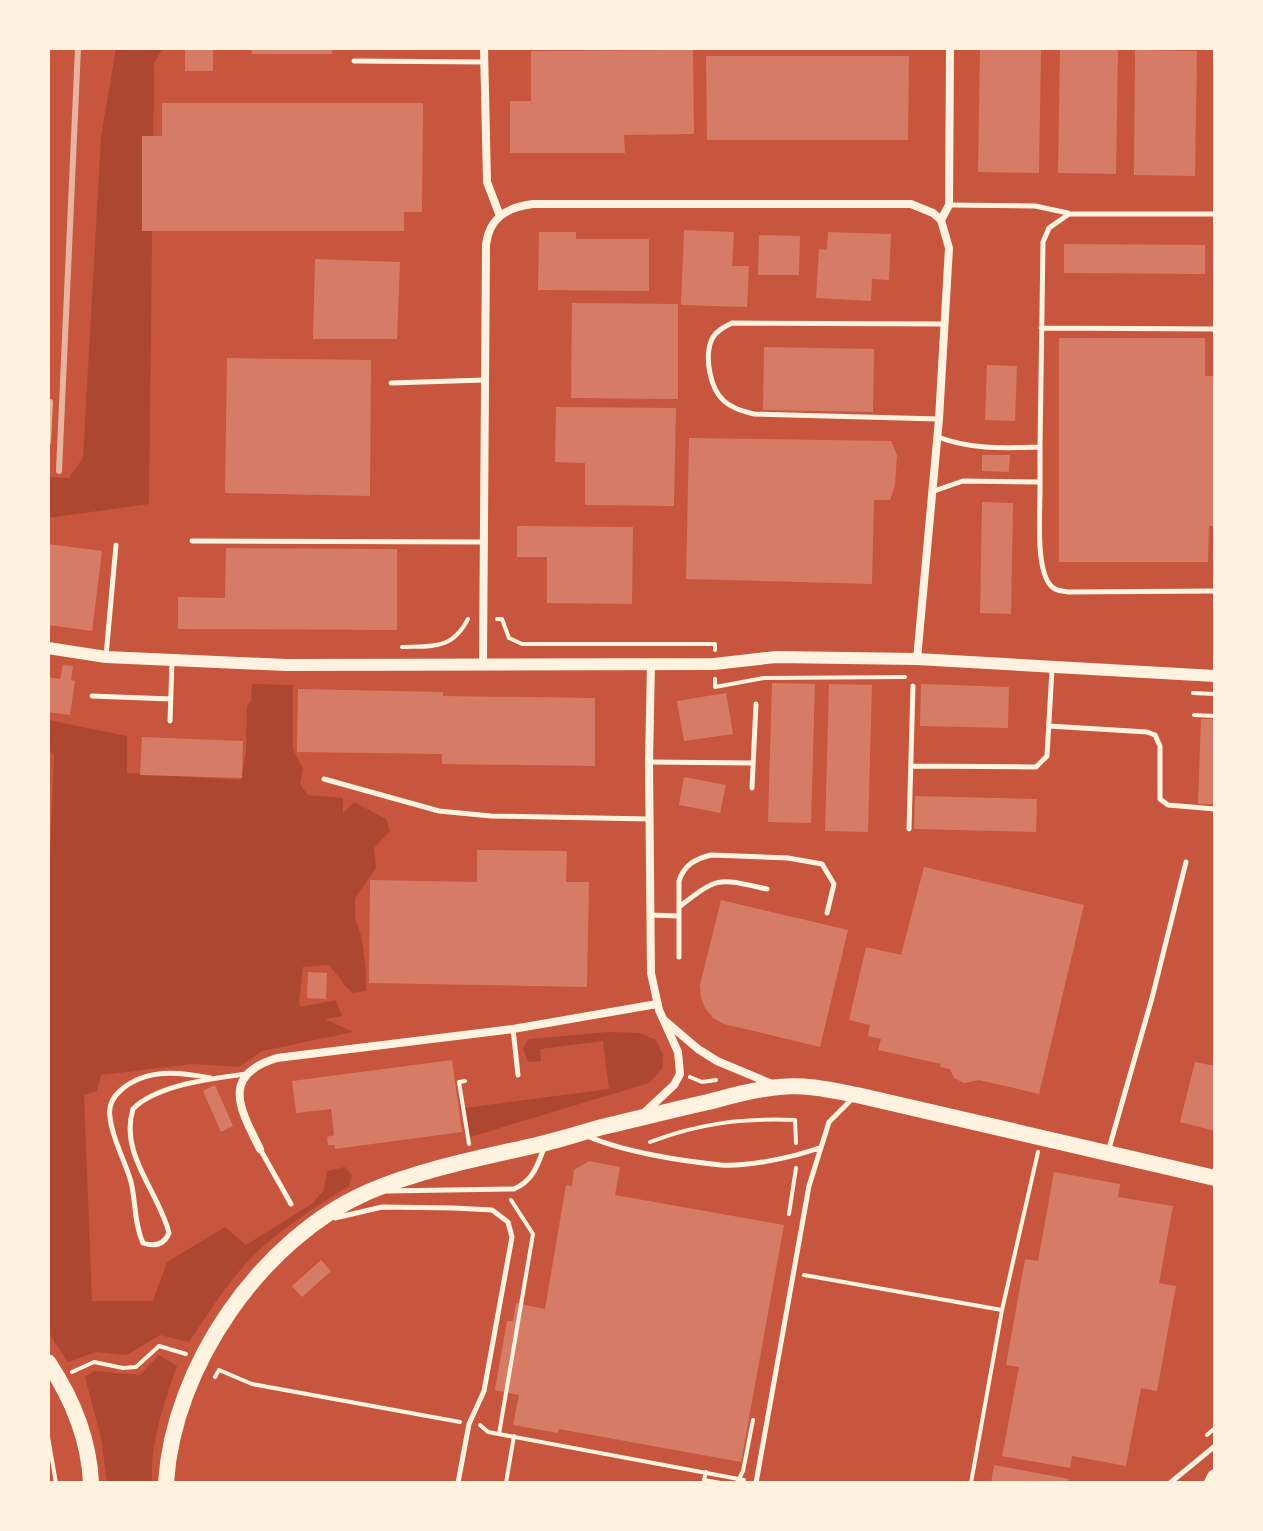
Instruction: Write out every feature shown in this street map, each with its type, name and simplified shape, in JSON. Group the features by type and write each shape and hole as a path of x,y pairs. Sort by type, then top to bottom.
{"main road":[{"path":"166,1483 176,1425 194,1377 215,1333 239,1299 264,1269 314,1222 369,1192 420,1173 779,1087 817,1087 1215,1178"},
{"path":"48,1362 78,1416 91,1483"},
{"path":"1212,1483 1215,1477"}],"street":[{"path":"484,48 487,182 500,216"},
{"path":"941,220 949,205 950,48"},
{"path":"483,664 486,245 492,223 500,216 517,206 533,204 911,204 933,213 941,220 949,248 946,324 917,659"},
{"path":"48,648 106,657 286,665 714,664 776,657 972,661 1215,676"},
{"path":"638,1119 674,1085 680,1074 678,1052 657,1004 651,973 651,663"},
{"path":"260,1149 239,1100 239,1086 246,1074 258,1064 277,1058 513,1029 657,1004"},
{"path":"664,1019 717,1061 779,1087"}],"lane":[{"path":"354,61 484,62"},
{"path":"949,205 1035,206 1069,214 1215,214"},
{"path":"1069,214 1049,228 1043,242 1040,447 1040,555 1043,575 1053,588 1068,592 1215,591"},
{"path":"939,419 754,414 737,410 722,400 714,387 710,348 713,337 732,323 946,324"},
{"path":"1041,328 1215,329"},
{"path":"391,383 484,380"},
{"path":"937,437 958,445 982,448 1040,447"},
{"path":"931,492 963,481 1040,482"},
{"path":"192,541 484,542"},
{"path":"106,657 116,545"},
{"path":"170,721 172,661"},
{"path":"912,766 1036,767 1047,756 1052,668"},
{"path":"909,829 913,686"},
{"path":"92,696 171,699"},
{"path":"752,788 756,704"},
{"path":"1049,726 1155,735 1160,746 1160,799 1168,805 1215,809"},
{"path":"649,762 753,763"},
{"path":"324,779 439,811 491,816 649,819"},
{"path":"679,957 679,881 682,871 699,858 711,855 788,858 822,864 834,884 827,913"},
{"path":"1108,1153 1186,862"},
{"path":"679,907 709,884 718,881 767,889"},
{"path":"650,915 679,916"},
{"path":"513,1029 518,1075"},
{"path":"210,1078 179,1073 145,1076 122,1089 110,1107 110,1118 131,1183 143,1243 158,1245 166,1240 169,1233 144,1180 128,1131 133,1109 152,1096 210,1078 246,1074"},
{"path":"756,1483 809,1186 829,1122 857,1095"},
{"path":"579,1133 609,1145 724,1165 796,1157 819,1148"},
{"path":"369,1192 502,1190 525,1185 532,1177 546,1143"},
{"path":"260,1149 291,1204"},
{"path":"314,1222 382,1207 492,1210 508,1222 512,1237 484,1391 469,1424 458,1483"},
{"path":"1170,1483 1215,1446"}],"path":[{"path":"509,638 522,644 697,644"},
{"path":"398,647 438,645 455,640"},
{"path":"736,683 798,676 915,677"},
{"path":"1185,692 1215,694"},
{"path":"1194,715 1215,716"},
{"path":"680,1074 702,1082 726,1079"},
{"path":"465,1081 459,1082 460,1101 472,1159"},
{"path":"734,1119 795,1120 796,1171 787,1228"},
{"path":"971,1483 1002,1310 1042,1138"},
{"path":"499,1434 533,1234 511,1200 502,1200 502,1190"},
{"path":"792,1273 1002,1310"},
{"path":"59,1378 94,1362 123,1368 136,1367 163,1345 189,1355 181,1371 211,1383 219,1370 252,1384 482,1426 488,1432 732,1477"},
{"path":"737,1483 743,1471 755,1409"},
{"path":"506,1483 514,1436"},
{"path":"48,1437 56,1483"},
{"path":"706,1472 704,1481 721,1483"}],"shaded area":[{"path":"116,48 163,48 154,63 149,504 48,518 48,477 69,478 83,458 101,137"},
{"path":"252,684 293,685 293,749 303,769 300,784 308,795 343,798 343,813 354,802 386,819 390,831 374,848 376,868 355,898 366,991 353,993 328,965 303,967 301,1007 336,1000 342,1016 325,1019 353,1032 262,1051 239,1067 193,1064 101,1075 97,1091 84,1095 92,1301 153,1301 167,1262 225,1227 246,1245 313,1203 324,1190 327,1171 345,1167 352,1175 349,1186 290,1225 247,1262 189,1342 160,1335 127,1355 96,1352 68,1362 48,1332 48,904 54,755 48,750 48,720 127,736 127,773 241,780 246,753 247,706 251,701"},
{"path":"608,1032 639,1033 656,1040 663,1055 662,1069 649,1083 470,1137 465,1108 609,1089 603,1041 540,1049 541,1061 528,1062 523,1048 529,1039"},
{"path":"159,1355 177,1366 156,1438 152,1483 107,1483 101,1438 85,1377 94,1371 140,1375"}],"building":[{"path":"185,48 213,48 213,71 185,71"},
{"path":"251,48 332,48 332,54 252,54"},
{"path":"980,49 1041,50 1039,173 978,172"},
{"path":"1060,49 1118,50 1116,174 1058,173"},
{"path":"693,50 694,134 624,135 625,153 510,153 510,101 531,101 531,51"},
{"path":"1135,50 1197,51 1195,176 1134,175"},
{"path":"706,56 909,56 908,140 707,140"},
{"path":"162,103 423,103 422,212 404,212 404,231 142,231 142,136 162,136"},
{"path":"684,230 734,232 732,266 749,266 747,307 681,305"},
{"path":"539,232 576,232 576,239 649,239 649,291 538,290"},
{"path":"828,232 891,234 889,280 872,279 871,301 816,298 819,249 827,250"},
{"path":"759,235 800,236 799,275 758,275"},
{"path":"1064,244 1205,245 1205,274 1064,273"},
{"path":"315,259 400,262 397,339 313,339"},
{"path":"572,303 678,304 678,399 571,398"},
{"path":"1059,338 1205,338 1205,376 1215,376 1215,526 1209,526 1208,562 1059,562"},
{"path":"764,347 874,349 873,412 763,410"},
{"path":"227,358 371,360 370,496 225,493"},
{"path":"987,365 1017,366 1015,421 985,420"},
{"path":"556,407 676,408 674,506 585,505 585,463 555,462"},
{"path":"689,438 891,441 897,455 895,485 890,500 874,500 872,584 686,579"},
{"path":"982,455 1010,455 1009,472 982,471"},
{"path":"982,502 1013,503 1011,614 980,613"},
{"path":"517,526 633,527 632,604 547,603 547,557 517,557"},
{"path":"48,544 102,551 92,631 48,625"},
{"path":"226,548 397,549 397,630 178,629 178,597 225,598"},
{"path":"63,665 73,666 71,680 75,681 70,715 48,712 48,677 60,679"},
{"path":"772,683 815,684 811,823 768,822"},
{"path":"829,684 872,685 868,832 825,831"},
{"path":"921,684 1009,687 1008,728 920,726"},
{"path":"298,689 443,692 443,696 595,698 595,766 442,764 442,754 297,752"},
{"path":"726,693 733,734 684,741 677,701"},
{"path":"1201,719 1215,719 1215,804 1198,804"},
{"path":"142,737 243,741 242,778 140,775"},
{"path":"684,777 726,785 720,813 679,805"},
{"path":"915,796 1037,799 1036,832 914,829"},
{"path":"477,850 567,851 566,882 589,882 587,987 369,983 370,880 477,882"},
{"path":"924,867 1084,905 1039,1094 979,1080 964,1083 954,1078 950,1069 940,1067 941,1064 878,1050 881,1039 868,1036 870,1025 849,1020 866,947 901,955"},
{"path":"721,900 848,930 820,1047 724,1024 713,1018 705,1008 700,985"},
{"path":"308,972 327,973 326,999 307,998"},
{"path":"452,1060 462,1132 335,1149 335,1145 328,1145 327,1137 334,1135 331,1109 296,1113 292,1081"},
{"path":"1195,1062 1215,1066 1215,1131 1180,1122"},
{"path":"215,1085 233,1126 221,1132 203,1091"},
{"path":"589,1161 620,1167 615,1195 784,1225 741,1462 559,1429 558,1433 513,1425 519,1395 495,1390 507,1321 513,1321 516,1303 545,1309 566,1185 572,1186 574,1170"},
{"path":"1054,1172 1120,1184 1118,1197 1173,1206 1159,1283 1176,1286 1157,1391 1141,1388 1126,1466 1072,1456 1070,1468 1002,1456 1019,1367 1006,1365 1025,1259 1038,1261"},
{"path":"321,1260 331,1271 302,1297 292,1286"},
{"path":"994,1465 1069,1479 1068,1483 991,1483"}],"railway":[{"path":"59,471 78,48"},
{"path":"48,442 50,402"}]}
